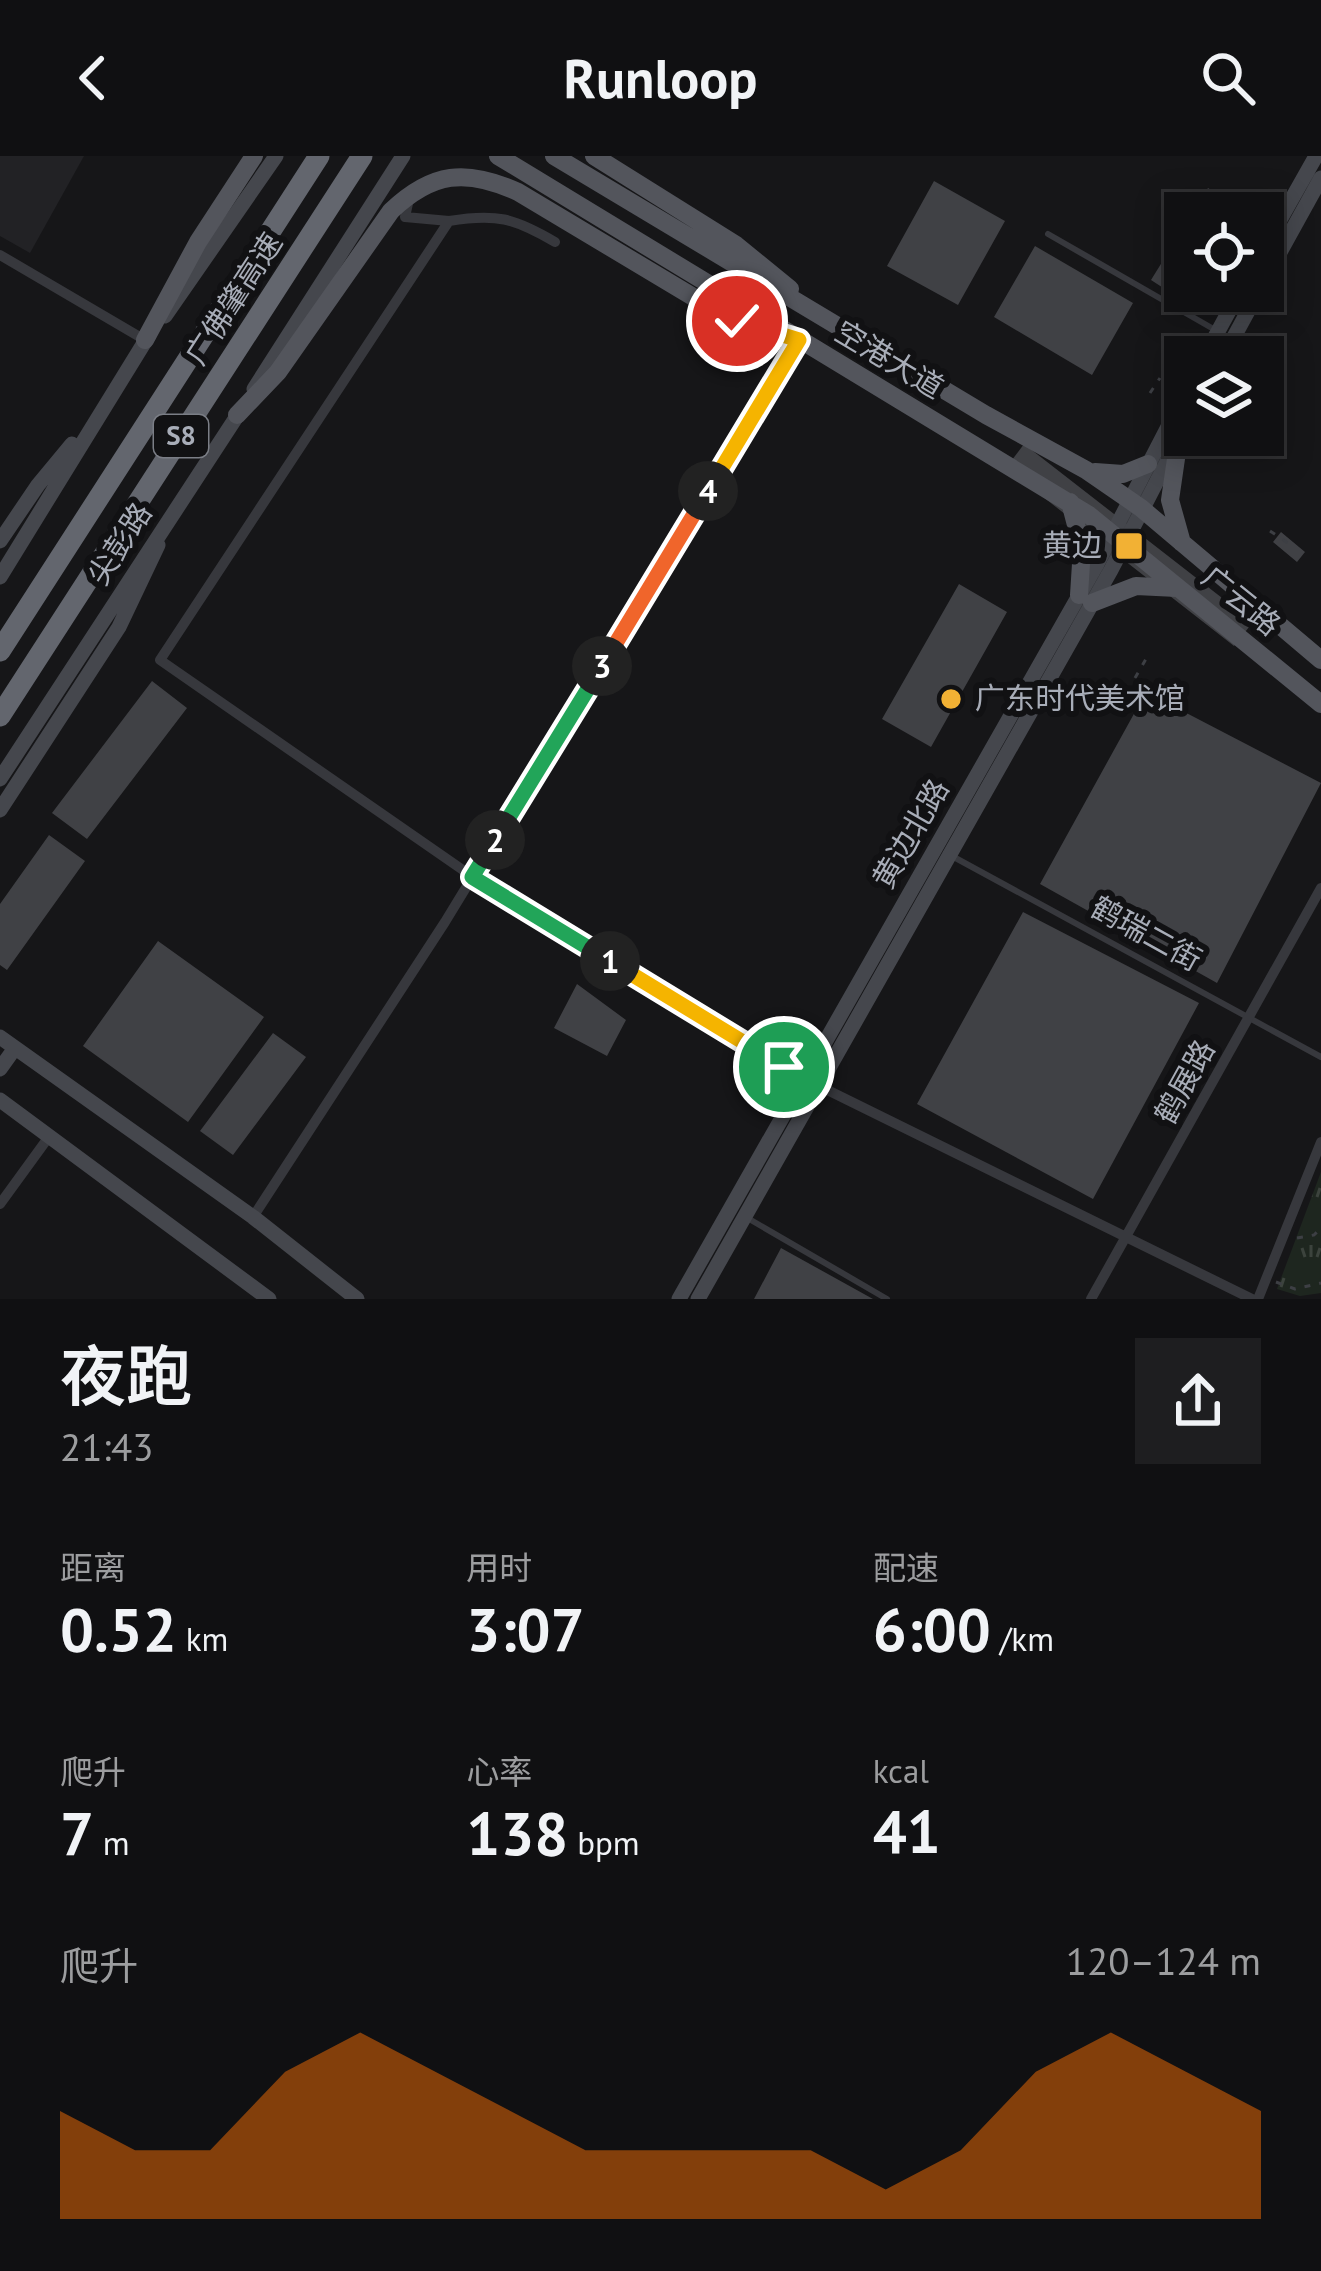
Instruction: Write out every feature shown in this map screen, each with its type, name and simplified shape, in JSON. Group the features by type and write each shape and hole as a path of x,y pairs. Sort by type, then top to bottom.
{"highway":[{"name":"广佛肇高速","path":"0,650 319,156"},
{"name":"广佛肇高速","path":"0,716 362,156"}],"main road":[{"path":"145,340 198,242 254,156"},
{"name":"空港大道","path":"498,156 1070,502 1118,538"},
{"name":"空港大道","path":"554,156 1135,503"},
{"path":"594,156 754,258 815,313"},
{"path":"237,415 278,371 378,227 410,192 459,176 496,182 710,308 756,329 799,340"},
{"path":"996,460 1017,432"},
{"path":"1178,456 1170,500 1182,543"},
{"path":"1086,470 1123,474 1148,464"},
{"path":"1070,502 1082,548 1086,599 1136,586 1177,588"},
{"name":"广云路","path":"1135,503 1321,660"},
{"name":"广云路","path":"1118,538 1321,704"},
{"path":"1216,620 1240,592"}],"street":[{"path":"0,577 145,340 190,284 276,156"},
{"name":"尖彭路","path":"0,779 403,156"},
{"path":"1285,210 1316,156"},
{"path":"1284,245 1321,178"},
{"path":"410,192 405,217 448,221 499,216 555,242"},
{"path":"448,221 160,660 472,877 811,1082 1255,1299 1269,1279 1321,1142"},
{"path":"0,255 145,340"},
{"path":"1216,336 1229,312"},
{"path":"253,1217 472,877 799,340"},
{"path":"0,541 38,485 94,419"},
{"name":"黄边北路","path":"863,989 948,854 1118,538 1164,434"},
{"name":"黄边北路","path":"1135,503 1166,456"},
{"path":"0,810 118,627 148,574 170,516"},
{"name":"黄边北路","path":"680,1299 738,1212 1086,599"},
{"name":"鹤展路","path":"1091,1299 1321,888"},
{"path":"0,1037 253,1217 357,1299"},
{"path":"0,1070 15,1048"},
{"path":"0,1100 268,1299"},
{"path":"0,1204 48,1138"},
{"name":"黄边北路","path":"698,1299 738,1212"}],"lane":[{"path":"1048,234 1164,302"},
{"path":"1182,312 1218,332"},
{"name":"鹤瑞二街","path":"948,854 1321,1057"},
{"path":"738,1212 887,1299"}],"path":[{"path":"1150,393 1160,378"},
{"path":"1270,531 1291,545"},
{"path":"1135,679 1146,659"},
{"path":"1283,1241 1321,1228"},
{"path":"1269,1279 1295,1289 1321,1283"}],"shaded area":[{"path":"0,156 84,156 30,253 0,236"}],"green space":[{"path":"1321,1172 1321,1293 1300,1296 1277,1289"}],"building":[{"path":"934,181 1005,221 958,305 887,266"},
{"path":"1035,246 1133,303 1092,375 994,317"},
{"path":"1164,259 1164,288 1151,280"},
{"name":"黄边","path":"1024,444 1253,622 1234,646 1006,468"},
{"path":"1281,532 1305,552 1297,562 1273,542"},
{"path":"959,584 1007,612 931,747 882,719"},
{"path":"152,681 187,708 87,839 52,813"},
{"path":"1146,692 1321,783 1217,983 1040,884"},
{"path":"49,835 85,861 7,970 0,965 0,904"},
{"path":"1023,912 1199,1003 1093,1199 917,1104"},
{"path":"158,941 264,1017 188,1122 83,1046"},
{"path":"577,984 626,1020 607,1056 554,1028"},
{"path":"273,1033 306,1057 233,1155 200,1131"},
{"path":"781,1248 873,1299 754,1299"}],"place":[{"name":"黄边","path":"1129,546"},
{"name":"广东时代美术馆","path":"951,699"}],"route":[{"path":"737,321 799,340 472,877 784,1067"}]}
